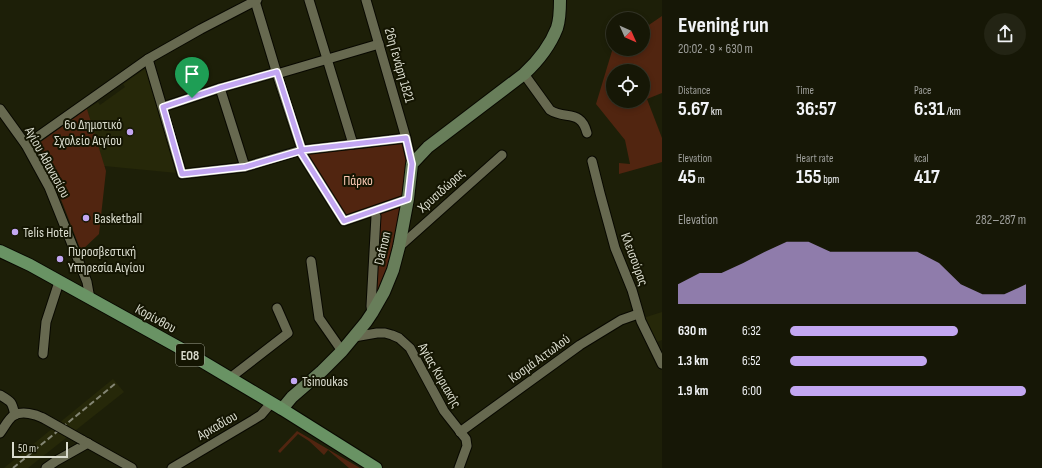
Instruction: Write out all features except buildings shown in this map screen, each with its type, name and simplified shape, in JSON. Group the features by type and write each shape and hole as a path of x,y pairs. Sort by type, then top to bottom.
{"main road":[{"path":"416,160 428,147 524,74 536,62 556,28 560,13 560,0"},
{"name":"Dafnon","path":"277,406 287,402 322,371 342,351 372,313 391,278 399,247 416,160"},
{"name":"Κορίνθου","path":"0,251 178,347 277,406 376,468"}],"street":[{"path":"26,145 148,59 256,0 301,151 344,221 408,199"},
{"path":"310,0 353,144"},
{"name":"26η Γενάρη 1821","path":"366,0 406,138 416,160"},
{"path":"163,107 220,88 379,44"},
{"path":"148,59 182,174 245,167 301,151 406,138"},
{"path":"524,74 550,110 554,113 579,119 585,126 587,133"},
{"path":"220,88 245,167"},
{"name":"Αγίου Αθανασίου","path":"0,109 26,145 49,187 87,282 90,299"},
{"name":"Χρυσιδώρας","path":"399,247 502,155"},
{"name":"Κλεισούρας","path":"592,161 615,248 632,290 638,314 662,364"},
{"path":"372,313 371,306 376,216"},
{"path":"311,261 319,318 342,351"},
{"path":"43,354 46,322 59,282"},
{"path":"230,378 288,333 278,308"},
{"name":"Κοσμά Αιτωλού","path":"460,432 580,345 621,320 638,314"},
{"name":"Αγίας Κυριακής","path":"354,337 384,333 399,338 410,348 444,412 466,439 467,446 459,468"},
{"path":"0,395 9,400 15,415"},
{"name":"Αρκαδίου","path":"172,468 277,406"},
{"path":"0,433 15,415 35,414 132,468"},
{"path":"46,468 85,442"}],"shaded area":[{"name":"6ο Δημοτικό Σχολείο Αιγίου","path":"146,68 177,173 104,166 87,109 98,102 100,105 125,87 123,84"},
{"path":"662,312 662,340 655,343 643,318"},
{"path":"113,379 124,392 28,468 4,468"}],"green space":[{"path":"662,16 662,93 650,98 650,64 608,64 610,56 650,56 650,24"},
{"path":"606,71 606,108 650,107 662,138 662,162 619,174 619,163 630,164 625,140 596,104"},
{"path":"87,109 106,171 99,234 81,251 55,184 35,146"},
{"name":"Πάρκο","path":"403,143 408,162 404,196 345,217 308,155 309,154"},
{"path":"402,205 388,271 375,299 378,214"},
{"path":"297,431 360,468 349,468 328,450 324,455 309,441 298,434 280,453 278,451"}],"railway":[{"path":"13,468 116,383"}],"place":[{"name":"6ο Δημοτικό Σχολείο Αιγίου","path":"130,132"},
{"name":"Basketball","path":"86,218"},
{"name":"Telis Hotel","path":"15,232"},
{"name":"Πυροσβεστική Υπηρεσία Αιγίου","path":"60,259"},
{"name":"Tsinoukas","path":"294,381"}],"route":[{"path":"277,72 302,150 406,138 412,164 408,199 344,221 300,151 245,167 182,174 163,107 192,98 220,88 277,72"}]}
